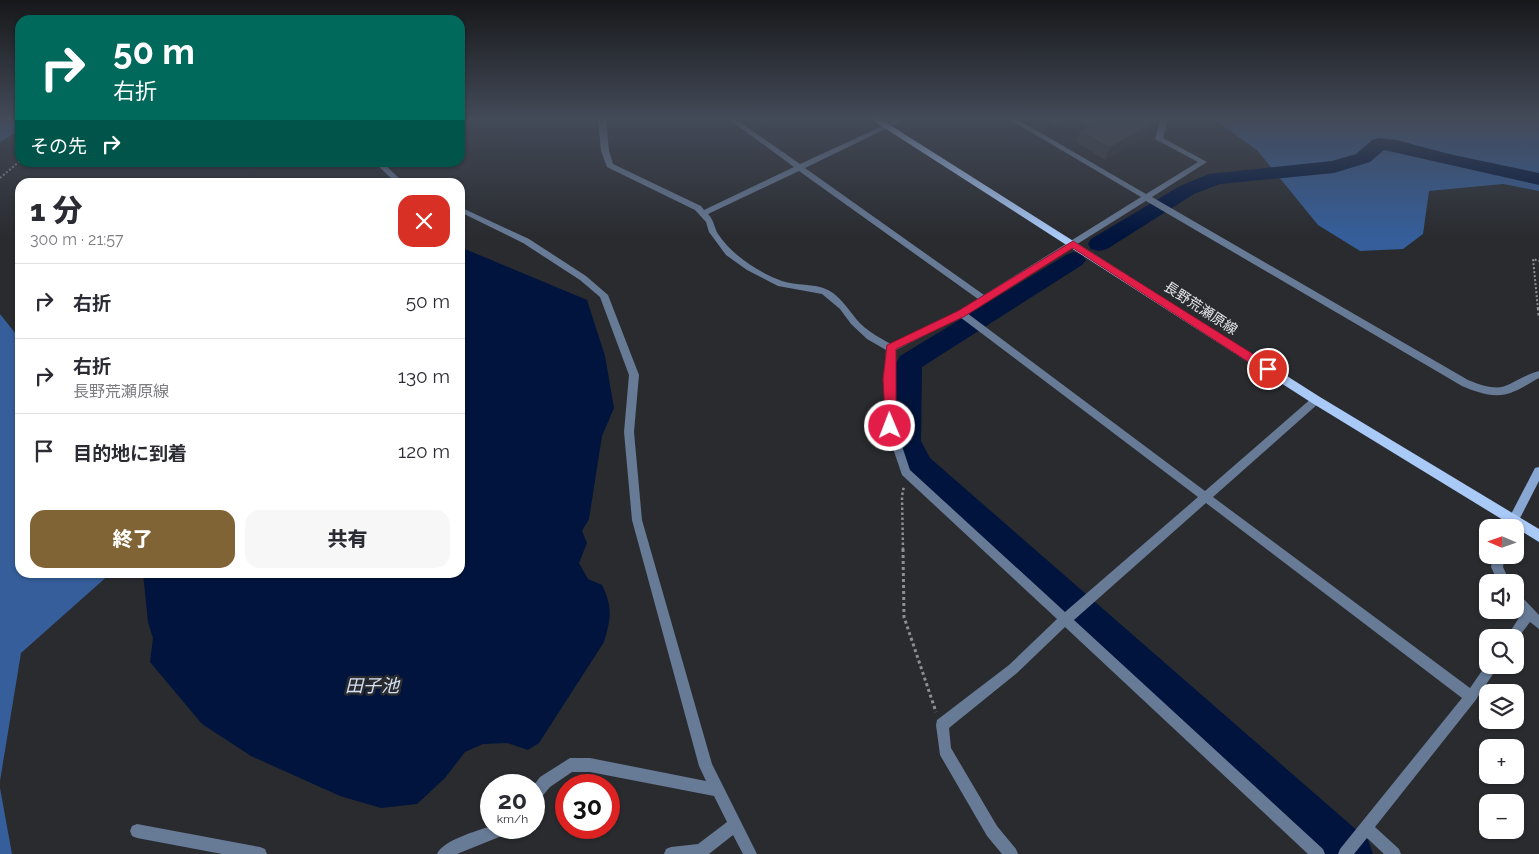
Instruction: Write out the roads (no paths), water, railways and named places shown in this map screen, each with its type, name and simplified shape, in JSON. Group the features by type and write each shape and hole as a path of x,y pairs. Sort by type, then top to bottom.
{"main road":[{"name":"長野荒瀬原線","path":"936,158 1504,519"},
{"name":"長野荒瀬原線","path":"1524,529 1539,536"}],"street":[{"path":"607,158 610,166 703,213 710,221 713,232 729,254 750,268 781,284 825,292 843,307 854,322 870,336 891,348"},
{"path":"787,158 983,298"},
{"path":"703,213 819,158"},
{"path":"1079,158 1464,383 1487,392 1510,390 1527,378 1539,374"},
{"path":"891,348 964,315 983,298 1151,199 1203,162 1195,158"},
{"path":"382,167 395,178"},
{"path":"465,211 526,241 604,295 634,375 629,432 637,520 706,766 750,854"},
{"path":"964,315 1471,697"},
{"path":"891,348 889,379 890,426 906,472 1070,616 1318,854"},
{"path":"1011,854 992,831 945,750 942,725 1013,670 1070,616 1316,400"},
{"path":"1515,519 1539,471"},
{"path":"1524,608 1539,623"},
{"path":"1518,629 1529,613"},
{"path":"1345,854 1471,697 1487,674"},
{"path":"545,782 570,764 590,765 718,790"},
{"path":"672,854 700,851 736,824"},
{"path":"1366,828 1394,854"},
{"path":"137,831 260,854"},
{"path":"444,854 457,846 480,837"}],"water":[{"name":"田子池","path":"465,249 587,300 605,356 614,408 602,436 589,519 582,531 587,543 579,563 588,579 602,585 608,600 610,613 604,642 539,743 528,750 507,743 483,744 465,752 445,778 417,804 381,808 340,796 251,756 202,724 150,662 153,638 148,622 144,578 465,578"}],"waterway":[{"path":"1099,244 1187,190 1216,178 1334,167 1363,158"},
{"path":"1440,158 1539,179"},
{"path":"1074,260 909,363 907,441 920,466 1354,854"}]}
